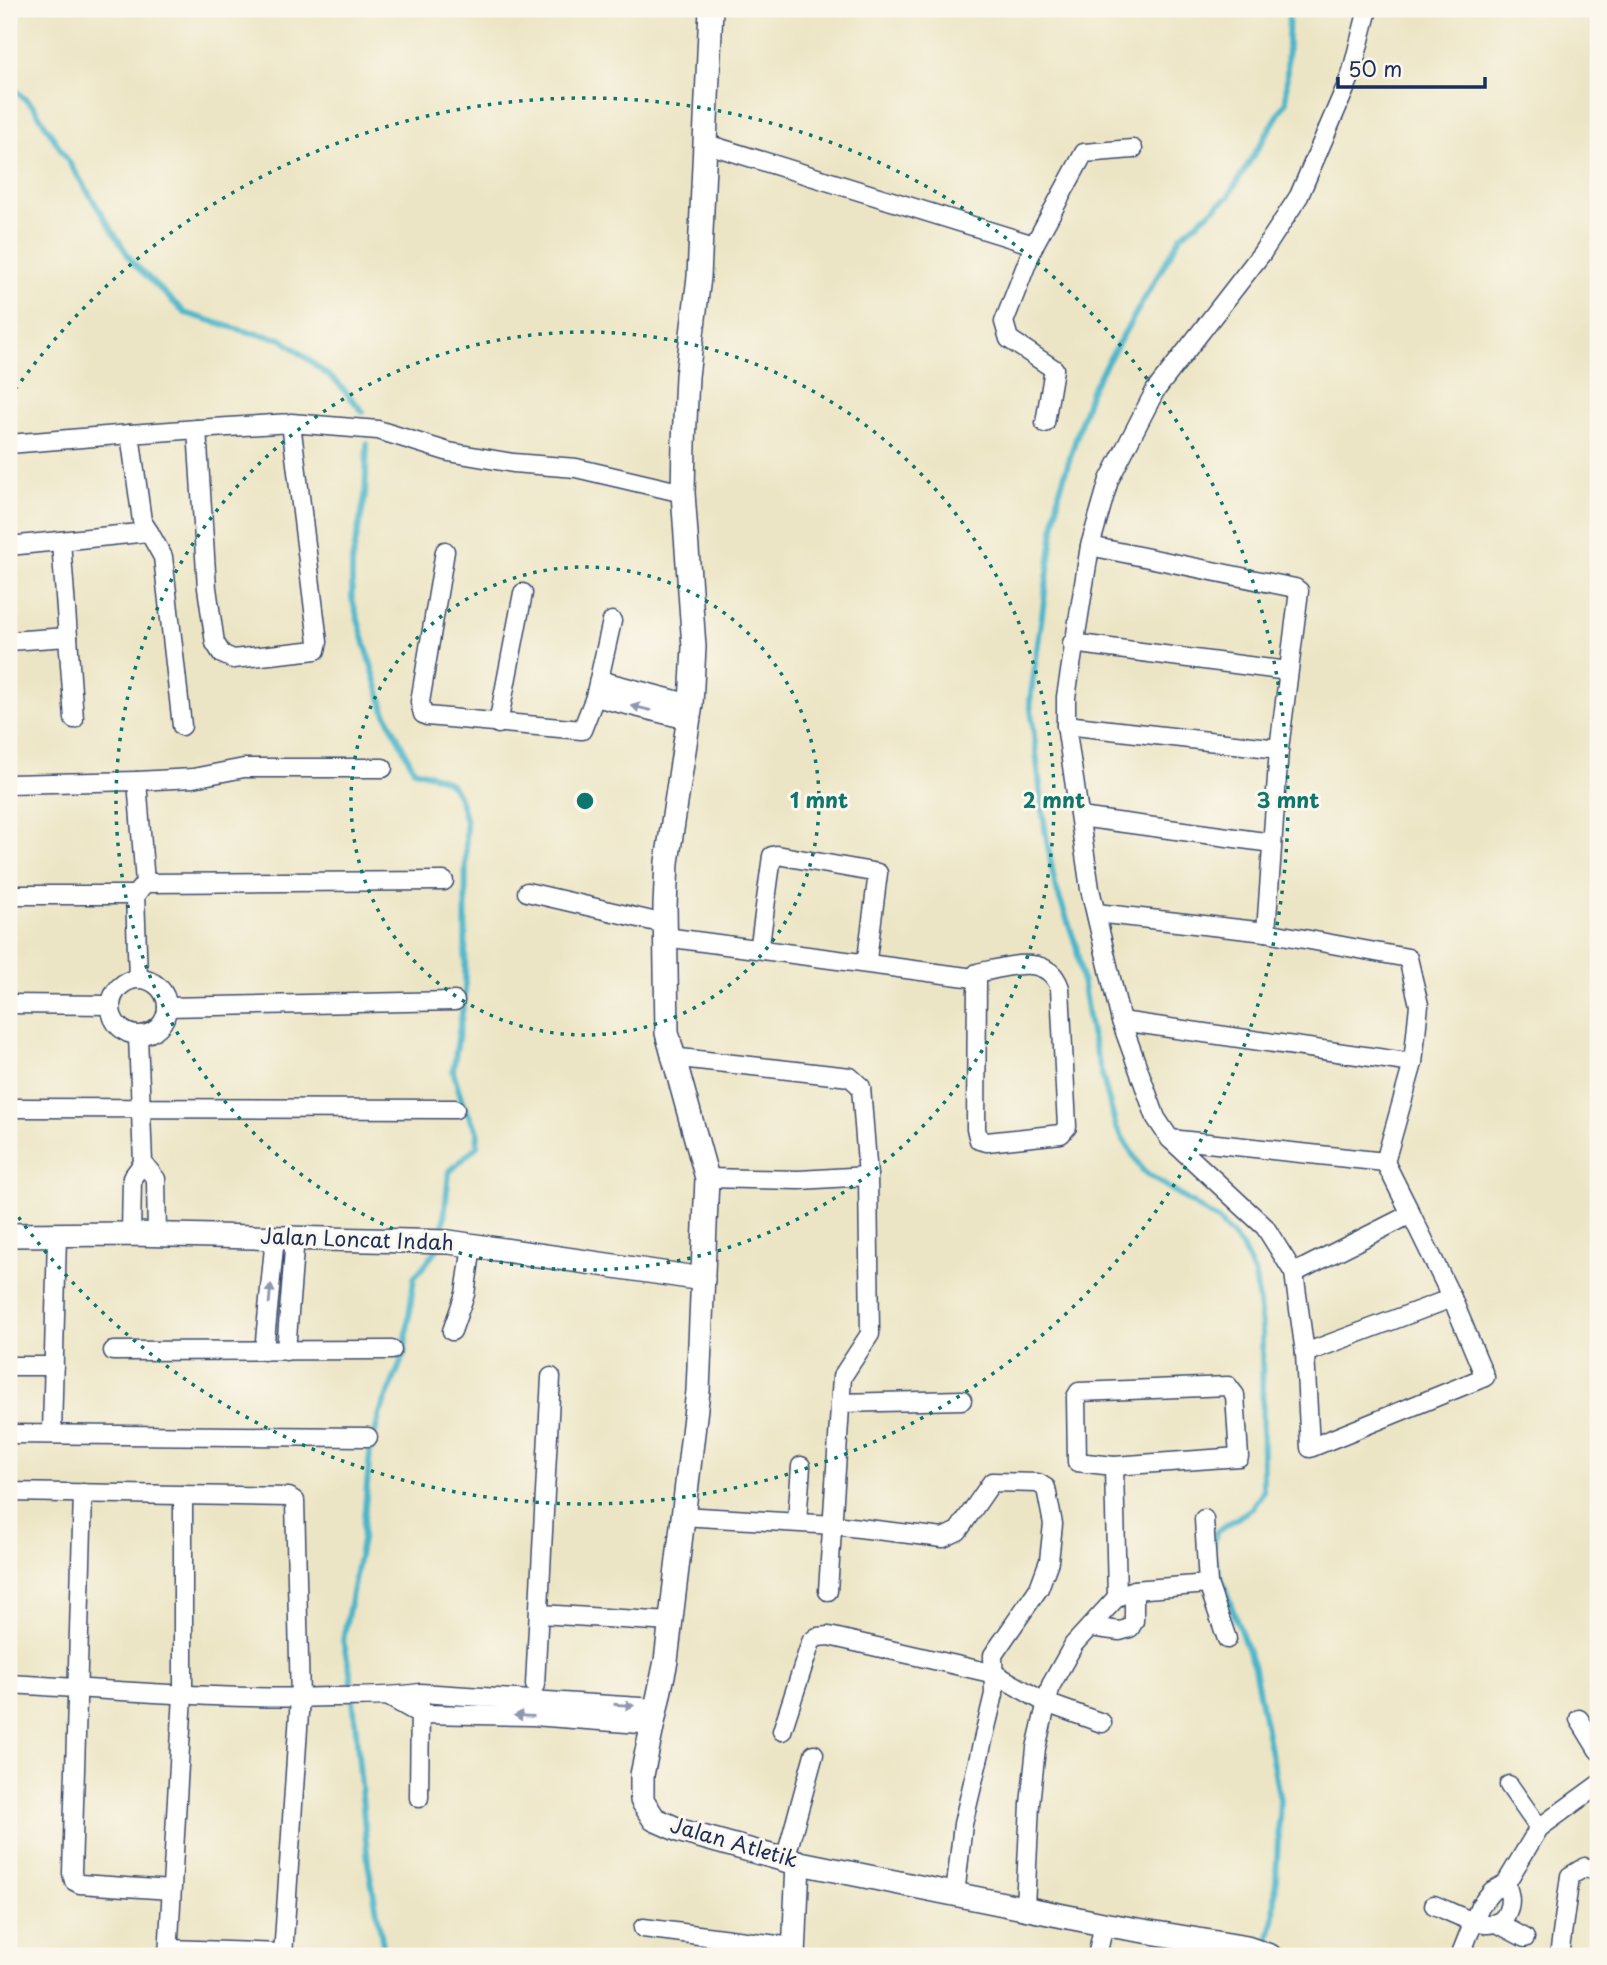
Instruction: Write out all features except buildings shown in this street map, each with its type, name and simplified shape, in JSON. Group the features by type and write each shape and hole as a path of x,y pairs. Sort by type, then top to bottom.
{"street":[{"name":"Jalan Atletik","path":"711,9 707,144 699,277 687,376 683,494 694,647 690,712 667,862 665,930 667,1033 671,1057 707,1178 698,1391 681,1516 671,1622 642,1775 642,1800 654,1819 681,1831 791,1861 1025,1907 1200,1949 1247,1948 1270,1956"},
{"path":"1096,914 1266,932 1408,958 1419,1005 1413,1063 1385,1162 1452,1298 1485,1377 1314,1448 1308,1443 1305,1353 1294,1273 1265,1227 1170,1139 1156,1118 1121,1021 1096,914 1066,725 1072,643 1090,546 1109,480 1155,391 1262,253 1299,196 1351,75 1368,9"},
{"path":"707,144 1034,245"},
{"path":"1045,423 1054,369 1009,339 1004,323 1034,245 1076,162 1084,153 1133,149"},
{"path":"9,444 291,423 378,430 449,452 513,463 576,468 683,494"},
{"path":"197,429 207,588 215,643 222,654 233,659 316,650 318,642 308,580 291,423"},
{"path":"130,434 142,521 163,557 182,726"},
{"path":"9,546 149,533"},
{"path":"61,541 74,719"},
{"path":"1090,546 1296,588 1301,596 1288,671 1279,749 1266,932"},
{"path":"445,551 420,702 427,716 582,730 597,688 612,621"},
{"path":"498,724 523,593"},
{"path":"9,641 68,637"},
{"path":"1072,643 1288,671"},
{"path":"597,688 690,712"},
{"path":"1066,725 1279,749"},
{"path":"9,784 193,778 244,768 383,768"},
{"path":"137,781 140,889 138,978"},
{"path":"1080,817 1272,843"},
{"path":"760,944 772,856 777,855 878,873 867,959"},
{"path":"9,895 444,881"},
{"path":"527,892 665,930 977,977 1030,964 1045,966 1057,977 1060,988 1067,1127 1061,1134 987,1142 979,1140 976,1129 977,977"},
{"path":"665,930 977,977"},
{"path":"138,978 155,983 166,998 166,1016 155,1031 138,1036 120,1028 114,1021 111,1004 120,985 138,978"},
{"path":"167,1007 455,1001"},
{"path":"9,1004 111,1004"},
{"path":"1121,1021 1413,1063"},
{"path":"138,1036 143,1163 156,1179 157,1235"},
{"path":"671,1057 813,1072 857,1080 860,1087 869,1176 870,1334 845,1369 840,1403 835,1525 828,1591"},
{"path":"9,1108 455,1109"},
{"path":"1170,1139 1385,1162"},
{"path":"131,1234 132,1178 143,1163"},
{"path":"707,1178 799,1180 869,1176"},
{"path":"1294,1273 1411,1214"},
{"name":"Jalan Loncat Indah","path":"9,1235 131,1234 452,1243 703,1279"},
{"path":"52,1433 57,1235"},
{"path":"264,1351 285,1237"},
{"path":"285,1237 286,1351"},
{"path":"452,1243 465,1294 452,1331"},
{"path":"1305,1353 1452,1298"},
{"path":"113,1351 392,1350"},
{"path":"9,1366 54,1366"},
{"path":"535,1685 551,1377"},
{"path":"1233,1388 1239,1457 1114,1466 1077,1462 1076,1397 1079,1392 1233,1388"},
{"path":"840,1403 962,1400"},
{"path":"9,1434 368,1437"},
{"path":"797,1521 801,1466"},
{"path":"1114,1466 1117,1597"},
{"path":"681,1516 797,1521 943,1538 958,1531 989,1484 1038,1483 1046,1488 1053,1524 1053,1540 1039,1588 995,1650 992,1660 995,1674 994,1694 963,1825 955,1895"},
{"path":"9,1492 83,1493 289,1497 295,1501 300,1698 283,1955 169,1953 183,1695 183,1495"},
{"path":"83,1493 76,1688 74,1881 80,1884 171,1890"},
{"path":"1205,1519 1208,1584 1227,1639"},
{"path":"1025,1907 1030,1804 1036,1748 1051,1685 1074,1644 1117,1597 1134,1590 1208,1584"},
{"path":"1090,1627 1121,1631 1130,1628 1134,1621 1134,1590"},
{"path":"540,1614 671,1622"},
{"path":"782,1731 811,1642 817,1637 829,1636 995,1674 1046,1703 1102,1723"},
{"path":"9,1684 183,1695 300,1698 391,1698 420,1693 655,1716"},
{"path":"419,1798 420,1693"},
{"path":"391,1698 420,1714 655,1716"},
{"path":"1579,1719 1598,1750"},
{"path":"643,1928 794,1952 791,1861 814,1754"},
{"path":"1509,1784 1539,1828"},
{"path":"1460,1956 1486,1896 1506,1883 1539,1828 1598,1785"},
{"path":"1559,1956 1570,1876 1576,1869 1585,1867 1598,1871"},
{"path":"1497,1923 1505,1919 1510,1908 1506,1883"},
{"path":"1434,1905 1474,1921 1497,1923 1525,1938"},
{"path":"1097,1956 1104,1924"}],"waterway":[{"path":"1266,1950 1274,1917 1280,1800 1254,1668 1212,1553 1216,1532 1251,1509 1263,1492 1262,1326 1255,1275 1242,1247 1219,1221 1143,1171 1116,1127 1091,1033 1076,945 1055,885 1045,829 1030,701 1059,493 1091,390 1181,236 1228,197 1286,102 1289,9"},
{"path":"9,85 34,107 133,263 185,313 244,331 282,339 338,383 363,412"},
{"path":"367,444 365,497 352,560 352,599 385,712 414,770 445,780 451,785 459,798 466,822 465,994 453,1071 463,1104 478,1132 477,1146 449,1172 442,1238"},
{"path":"385,1956 368,1863 351,1676 343,1640 362,1540 370,1452 380,1413 404,1355 414,1278 438,1248"}]}
